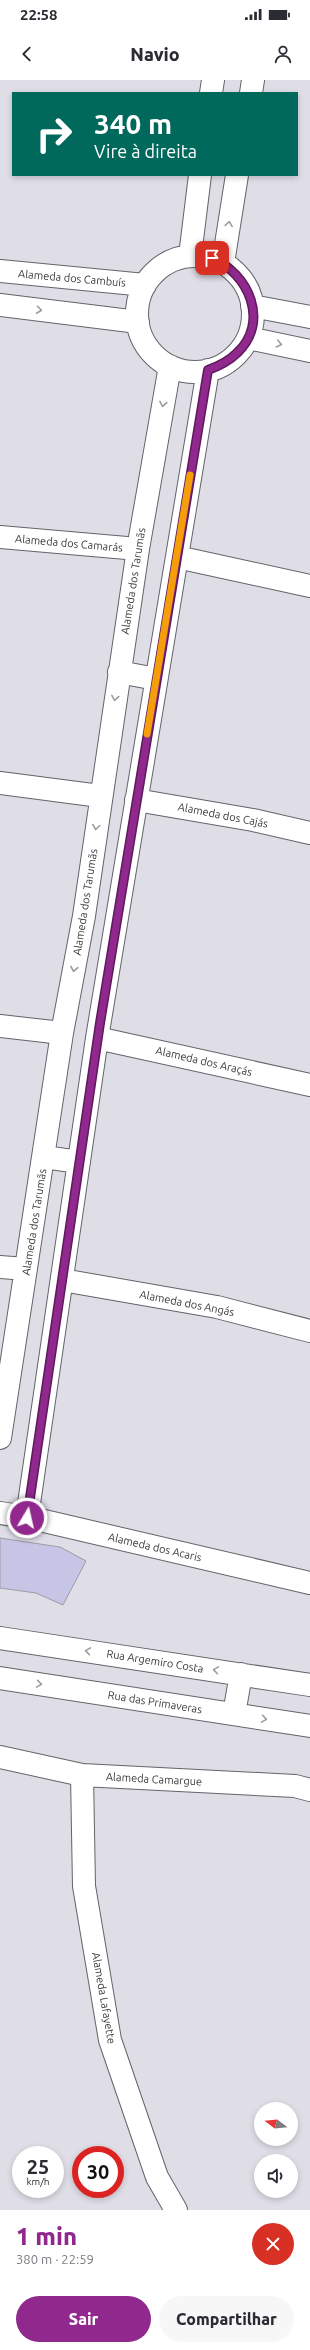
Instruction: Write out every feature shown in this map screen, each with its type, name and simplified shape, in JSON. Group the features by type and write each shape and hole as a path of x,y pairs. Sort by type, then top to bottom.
{"street":[{"path":"211,92 213,80"},
{"path":"250,92 253,80"},
{"path":"190,256 200,176"},
{"path":"223,263 237,176"},
{"path":"190,256 212,258 223,263 242,280 252,306 252,322 248,338 238,352 224,364 208,370 188,371 170,366 154,355 143,340 138,322 138,303 145,285 157,271 167,264 190,256"},
{"name":"Alameda dos Cambuís","path":"0,271 145,285"},
{"path":"0,305 138,322"},
{"path":"252,306 310,318"},
{"path":"248,338 310,351"},
{"name":"Alameda dos Tarumãs","path":"0,1438 62,1033 84,916 100,796 138,549 170,366"},
{"path":"27,1518 116,921 208,370"},
{"name":"Alameda dos Camarás","path":"0,537 138,549"},
{"path":"177,558 310,586"},
{"path":"119,672 156,679"},
{"path":"0,783 100,796"},
{"name":"Alameda dos Cajás","path":"136,800 253,820 310,833"},
{"path":"84,916 116,921"},
{"path":"0,1026 62,1033"},
{"name":"Alameda dos Araçás","path":"98,1038 310,1085"},
{"path":"44,1157 80,1162"},
{"path":"0,1267 26,1269"},
{"name":"Alameda dos Angás","path":"62,1280 217,1307 310,1332"},
{"name":"Alameda dos Acaris","path":"0,1513 310,1583"},
{"name":"Rua Argemiro Costa","path":"0,1638 310,1685"},
{"path":"234,1714 241,1674"},
{"name":"Rua das Primaveras","path":"0,1678 310,1726"},
{"name":"Alameda Camargue","path":"0,1757 82,1775 295,1786 310,1790"},
{"name":"Alameda Lafayette","path":"82,1775 84,1886 110,2040 157,2177 176,2210"}],"building":[{"path":"0,1538 60,1547 86,1561 63,1605 36,1593 0,1588"}],"slow traffic":[{"path":"147,734 190,475"}],"route":[{"path":"27,1518 100,1023 208,370 224,364 238,352 248,338 252,322 252,306 249,293 242,280 234,270 212,258"}]}
